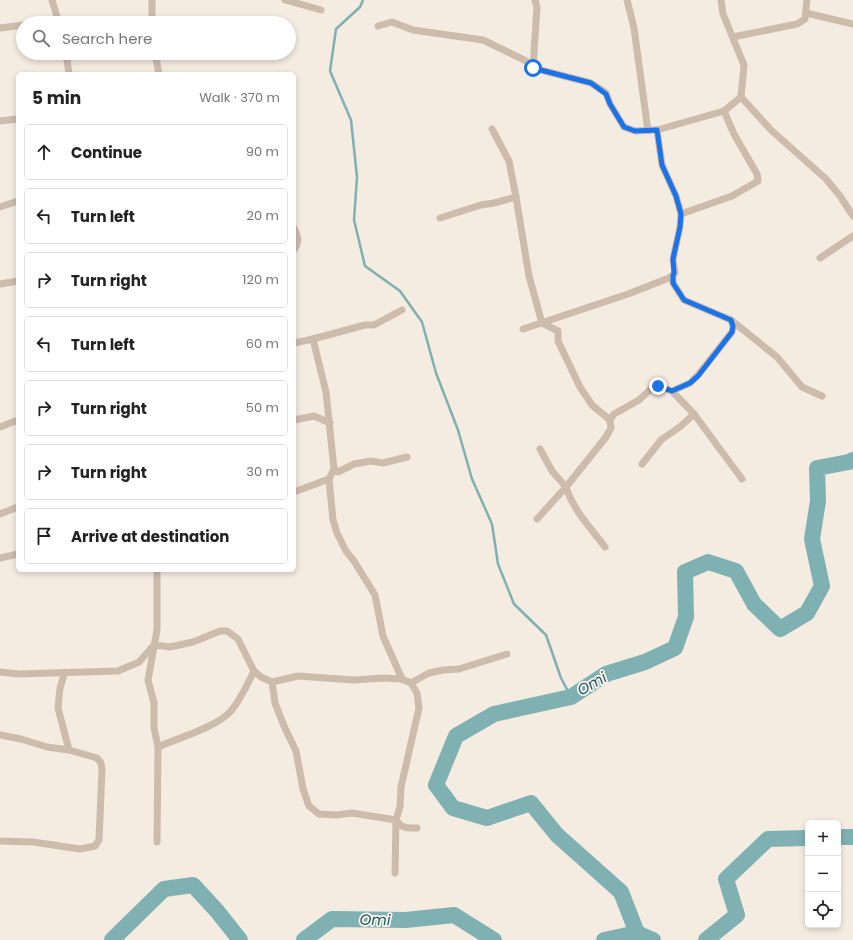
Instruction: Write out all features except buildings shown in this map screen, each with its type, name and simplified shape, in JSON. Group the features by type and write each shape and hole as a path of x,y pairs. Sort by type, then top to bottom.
{"street":[{"path":"52,0 57,16"},
{"path":"152,0 152,16"},
{"path":"285,0 321,10"},
{"path":"533,68 537,7 535,0"},
{"path":"627,0 634,28 648,131"},
{"path":"378,26 392,22 413,30 483,40 526,61 533,68 591,83 606,94 610,104 624,127 635,131 648,131 657,130 724,111 741,97 744,65 723,14 721,0"},
{"path":"733,37 798,24 805,19 807,0"},
{"path":"806,13 853,24"},
{"path":"0,28 16,25"},
{"path":"67,60 69,72"},
{"path":"156,60 159,72"},
{"path":"741,97 771,130 826,179 840,196 853,216"},
{"path":"681,214 732,196 758,181 757,174 734,134 724,111"},
{"path":"0,121 16,119"},
{"path":"492,128 509,161 529,276 542,323 558,331 558,341 580,387 592,405 610,420"},
{"path":"657,130 662,165 676,196 681,214 680,227 673,259 673,283 684,300 731,320 777,357 802,387 822,396"},
{"path":"440,218 481,205 516,197"},
{"path":"0,207 16,202"},
{"path":"296,232 298,236 298,244 296,247"},
{"path":"820,258 853,236"},
{"path":"523,329 628,294 673,276"},
{"path":"0,284 16,281"},
{"path":"296,343 365,325 374,325 402,310"},
{"path":"672,391 690,383 698,376 732,332 733,326 731,320"},
{"path":"313,339 326,392 330,423 334,469 329,480 333,520 337,533 346,551 376,595 383,636 402,679"},
{"path":"537,519 566,487 606,437 611,428 610,420 614,414 638,400 651,389 658,386 672,391 694,414 742,479"},
{"path":"642,464 661,440 681,426 694,414"},
{"path":"296,420 314,416 330,423"},
{"path":"0,427 16,421"},
{"path":"540,449 552,471 566,487 576,508 605,547"},
{"path":"334,469 338,472 354,464 371,461 383,463 407,457"},
{"path":"296,491 329,480"},
{"path":"0,514 16,508"},
{"path":"0,558 16,554"},
{"path":"157,572 156,630 148,680 154,703 154,728 158,747 157,842"},
{"path":"154,645 170,647 194,642 220,631 227,631 238,639 254,671 261,677 272,682 298,676 354,680 384,678 402,679 411,683 417,693 419,708 401,787 400,807 396,820 396,873"},
{"path":"0,672 18,674 118,671 139,662 154,645"},
{"path":"411,683 429,673 443,670 459,670 507,654"},
{"path":"158,747 216,723 230,712 244,691 254,671"},
{"path":"65,672 60,688 58,708 69,750"},
{"path":"272,682 275,702 296,751 303,789 310,806 319,814 336,815 352,813 396,820 400,826 406,828 417,828"},
{"path":"0,735 21,739 47,747 69,750 97,758 101,763 102,770 99,840 95,846 80,849 33,842 0,841"}],"waterway":[{"path":"363,0 360,7 336,29 330,71 351,120 357,177 354,220 365,266 400,291 422,322 436,373 458,430 472,479 492,524 498,564 514,604 546,635 561,678 571,697"},
{"name":"Omi","path":"604,940 637,933 621,892 557,835 531,803 487,818 453,808 436,785 456,736 494,714 571,697 606,674 645,662 675,648 686,617 685,572 708,562 736,571 754,604 780,629 807,613 822,586 812,539 818,501 817,468 853,460"},
{"path":"841,837 853,837"},
{"path":"706,940 737,915 726,879 768,839 805,838"},
{"name":"Omi","path":"112,940 164,889 193,885 217,911 240,940"},
{"name":"Omi","path":"304,940 332,919 406,920 454,915 494,940"},
{"path":"637,933 653,940"}],"route":[{"path":"533,68 591,83 606,94 610,104 624,127 635,131 657,130 662,165 676,196 681,214 680,227 673,259 673,283 684,300 731,320 733,326 732,332 698,376 690,383 672,391 658,386"}]}
